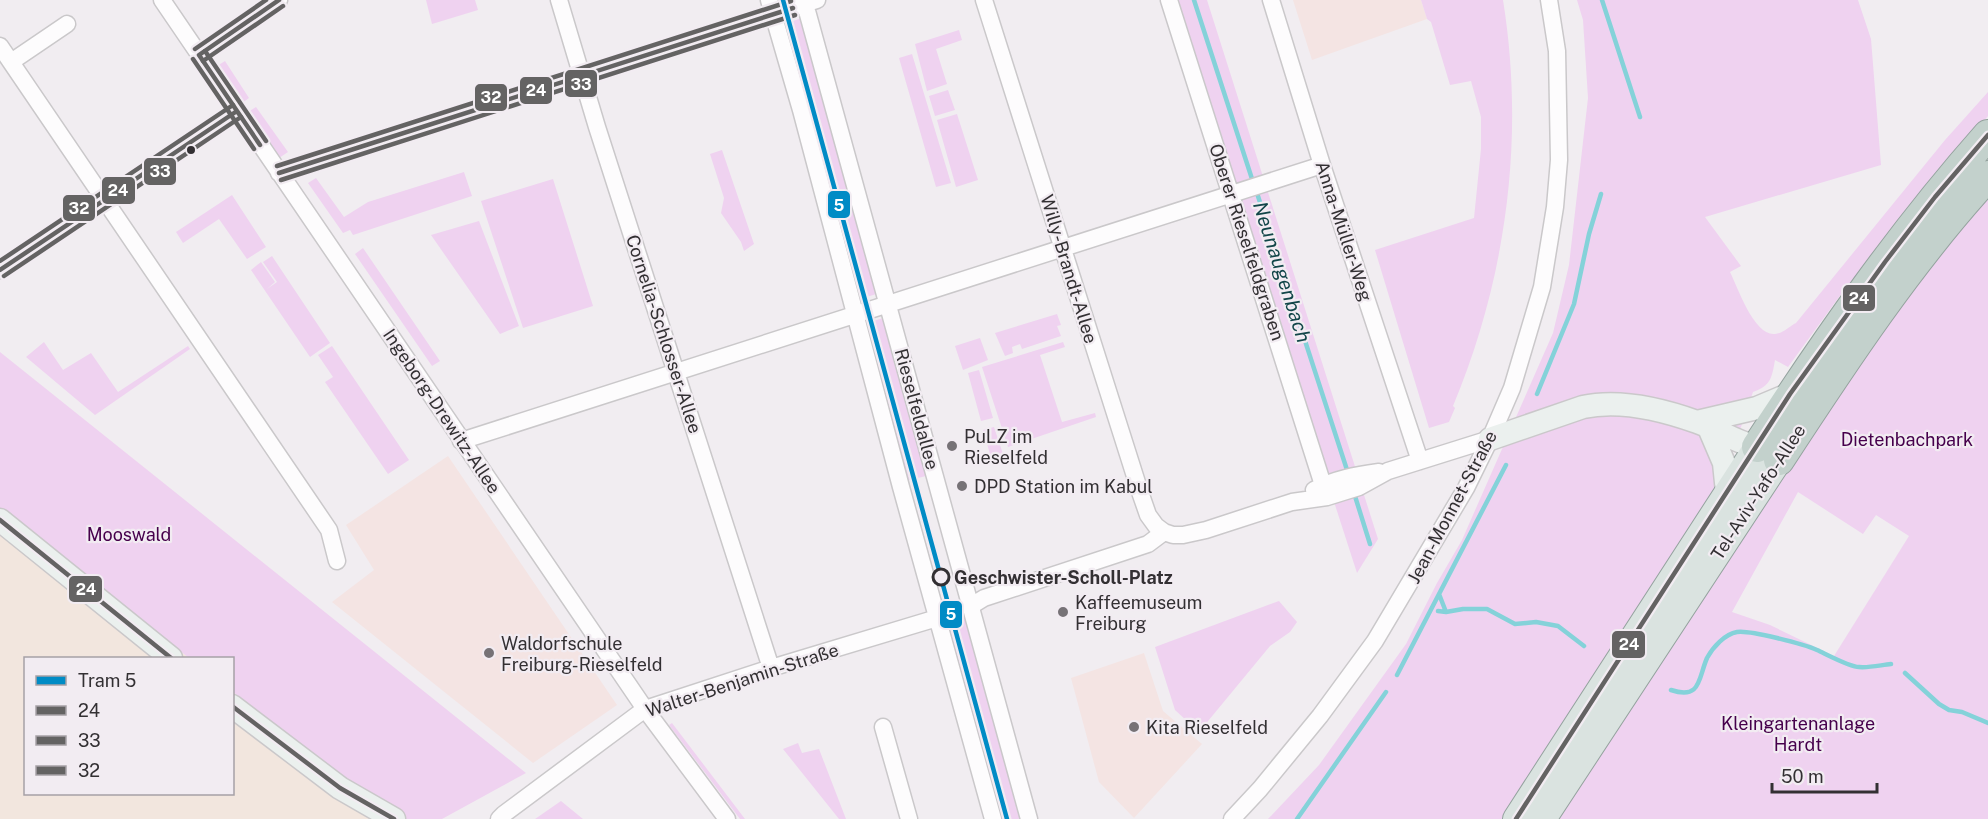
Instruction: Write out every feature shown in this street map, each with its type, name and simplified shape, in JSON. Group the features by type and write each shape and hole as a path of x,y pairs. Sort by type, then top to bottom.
{"highway":[{"name":"Tel-Aviv-Yafo-Allee","path":"1768,453 1790,394 1886,258 1988,135"},
{"name":"Tel-Aviv-Yafo-Allee","path":"1768,453 1869,327 1933,241 1988,176"}],"main road":[{"path":"1710,422 1757,408 1790,394"},
{"path":"1490,439 1595,405 1615,404 1747,428 1768,453"},
{"path":"1710,422 1724,463 1727,492"},
{"name":"Tel-Aviv-Yafo-Allee","path":"1516,819 1727,492 1768,453"},
{"name":"Tel-Aviv-Yafo-Allee","path":"1543,819 1768,453"},
{"path":"0,520 170,657"},
{"path":"234,708 340,788 394,819"},
{"path":"340,788 365,819"}],"street":[{"name":"Ingeborg-Drewitz-Allee","path":"162,0 645,709 727,819"},
{"path":"199,55 279,0"},
{"name":"Cornelia-Schlosser-Allee","path":"559,0 581,76 771,668"},
{"name":"Willy-Brandt-Allee","path":"984,0 1148,515 1164,532"},
{"name":"Oberer Rieselfeldgraben","path":"1169,0 1236,191 1279,341 1333,486"},
{"name":"Anna-Müller-Weg","path":"1271,0 1322,165 1420,461"},
{"name":"Jean-Monnet-Straße","path":"1232,819 1260,789 1312,725 1375,641 1466,488 1512,388 1542,287 1555,207 1559,160 1557,51 1549,0"},
{"path":"279,173 581,76 776,8 809,1"},
{"name":"Rieselfeldallee","path":"809,1 924,441 1029,819"},
{"name":"Rieselfeldallee","path":"776,8 855,314 993,819"},
{"path":"11,62 67,24"},
{"path":"0,46 329,530 337,561"},
{"path":"0,270 237,111"},
{"path":"461,441 1322,165"},
{"path":"971,606 984,598 1148,544 1164,532 1183,535 1206,530 1333,486 1357,481 1490,439"},
{"name":"Walter-Benjamin-Straße","path":"498,817 645,709 937,618"},
{"path":"883,727 909,819"}],"shaded area":[{"path":"1293,0 1421,0 1427,19 1312,60"},
{"name":"Waldorfschule Freiburg-Rieselfeld","path":"448,456 617,705 533,763 332,602 374,570 346,525"},
{"path":"0,509 188,657 24,657 24,795 234,795 234,693 354,786 404,819 0,819"},
{"name":"Kita Rieselfeld","path":"1144,653 1163,711 1202,744 1134,818 1099,782 1071,678"}],"green space":[{"path":"426,0 475,0 478,10 432,24"},
{"path":"1172,0 1207,0 1378,539 1357,573"},
{"path":"1421,0 1503,0 1512,103 1511,154 1506,206 1487,307 1449,422 1429,428 1375,250 1474,218 1481,149 1481,117 1471,81 1450,85 1431,22 1427,19"},
{"path":"1577,0 1858,0 1871,39 1881,165 1705,217 1741,266 1730,272 1748,310 1767,333 1778,334 1796,323 1945,140 1988,92 1988,116 1842,293 1788,367 1775,360 1770,380 1764,387 1753,392 1718,494 1505,819 1268,819 1319,765 1406,644 1462,540 1553,333 1569,265 1588,98 1583,20"},
{"path":"805,17 880,293 856,300 781,25"},
{"path":"959,30 962,40 936,49 947,84 927,91 915,44"},
{"path":"912,54 951,183 936,187 899,58"},
{"path":"225,61 249,98 242,103 217,66"},
{"path":"948,90 955,110 935,116 929,96"},
{"path":"256,107 288,152 279,158 248,112"},
{"path":"957,114 978,180 956,187 937,120"},
{"path":"722,150 754,244 744,251 741,242 721,213 724,198 710,154"},
{"path":"464,172 472,196 353,235 350,230 343,233 308,183 316,178 344,217 368,202"},
{"path":"553,179 593,306 523,328 481,201"},
{"path":"1988,187 1988,819 1555,819 1806,433","holes":["1798,492 1863,534 1876,515 1909,536 1834,656 1770,625 1732,612"]},
{"path":"232,195 266,247 247,259 219,219 183,243 176,232"},
{"path":"479,221 519,326 500,334 431,235"},
{"path":"363,248 440,361 432,366 355,254"},
{"path":"272,256 330,343 310,357 251,270 261,262 275,282 267,289 277,282 263,262"},
{"path":"1057,314 1061,325 1057,326 1061,336 1022,349 1020,344 1012,347 1013,353 1005,356 995,333"},
{"path":"887,317 930,475 906,481 863,324"},
{"path":"980,338 988,360 963,370 955,346"},
{"path":"44,342 63,370 91,353 118,392 188,346 190,349 95,415 26,357"},
{"path":"1063,342 1065,347 1040,355 1062,422 1095,413 1096,417 1008,447 982,367"},
{"path":"332,346 409,460 388,474 325,382 333,377 318,355"},
{"name":"Mooswald","path":"0,352 526,773 442,819 404,819 354,786 234,693 234,657 188,657 0,509"},
{"path":"979,370 993,418 981,421 968,373"},
{"path":"994,427 1004,457 992,461 983,430"},
{"path":"1279,601 1297,622 1290,632 1270,646 1199,732 1175,710 1155,647"},
{"path":"968,612 1024,819 999,819 944,619"},
{"path":"672,723 745,819 740,819 669,725"},
{"path":"798,743 802,753 819,749 846,819 839,819 783,749"},
{"path":"561,801 583,819 535,819"}],"waterway":[{"name":"Neunaugenbach","path":"1194,0 1253,182"},
{"path":"1602,0 1640,117"},
{"name":"Neunaugenbach","path":"1256,190 1348,473"},
{"path":"1537,394 1574,304 1589,234 1601,194"},
{"path":"1397,675 1506,465"},
{"name":"Neunaugenbach","path":"1354,493 1370,544"},
{"path":"1439,594 1446,612"},
{"name":"Neunaugenbach","path":"1438,611 1487,609 1515,624 1536,622 1558,626 1584,646"},
{"name":"Neunaugenbach","path":"1671,690 1681,692 1693,690 1713,650 1724,638 1737,632 1765,635 1801,644 1855,666 1891,664"},
{"name":"Neunaugenbach","path":"1905,673 1939,704 1949,710 1962,712 1988,723"},
{"path":"1297,819 1386,692"}],"tram line":[{"name":"5","path":"783,0 1007,819"}],"transit line":[{"name":"32","path":"195,49 266,0"},
{"name":"24","path":"199,55 279,0"},
{"name":"32","path":"277,166 791,1"},
{"name":"33","path":"203,61 283,6"},
{"name":"24","path":"279,173 793,8"},
{"name":"33","path":"281,180 795,15"},
{"name":"32","path":"205,51 266,141"},
{"name":"24","path":"199,55 260,145"},
{"name":"33","path":"193,59 254,149"},
{"name":"32","path":"0,261 233,105"},
{"name":"24","path":"0,270 237,111"},
{"name":"33","path":"4,276 241,117"},
{"name":"24","path":"1516,819 1790,394 1885,262 1935,197 1988,135"},
{"name":"24","path":"0,520 170,657"},
{"name":"24","path":"234,708 340,788 394,819"}],"place":[{"name":"PuLZ im Rieselfeld","path":"952,446"},
{"name":"DPD Station im Kabul","path":"962,486"},
{"name":"Geschwister-Scholl-Platz","path":"941,577"},
{"name":"Kaffeemuseum Freiburg","path":"1063,612"},
{"name":"Waldorfschule Freiburg-Rieselfeld","path":"489,653"},
{"name":"Kita Rieselfeld","path":"1134,727"}],"park label":[{"name":"Dietenbachpark","path":"1907,439"},
{"name":"Kleingartenanlage Hardt","path":"1798,733"}]}
